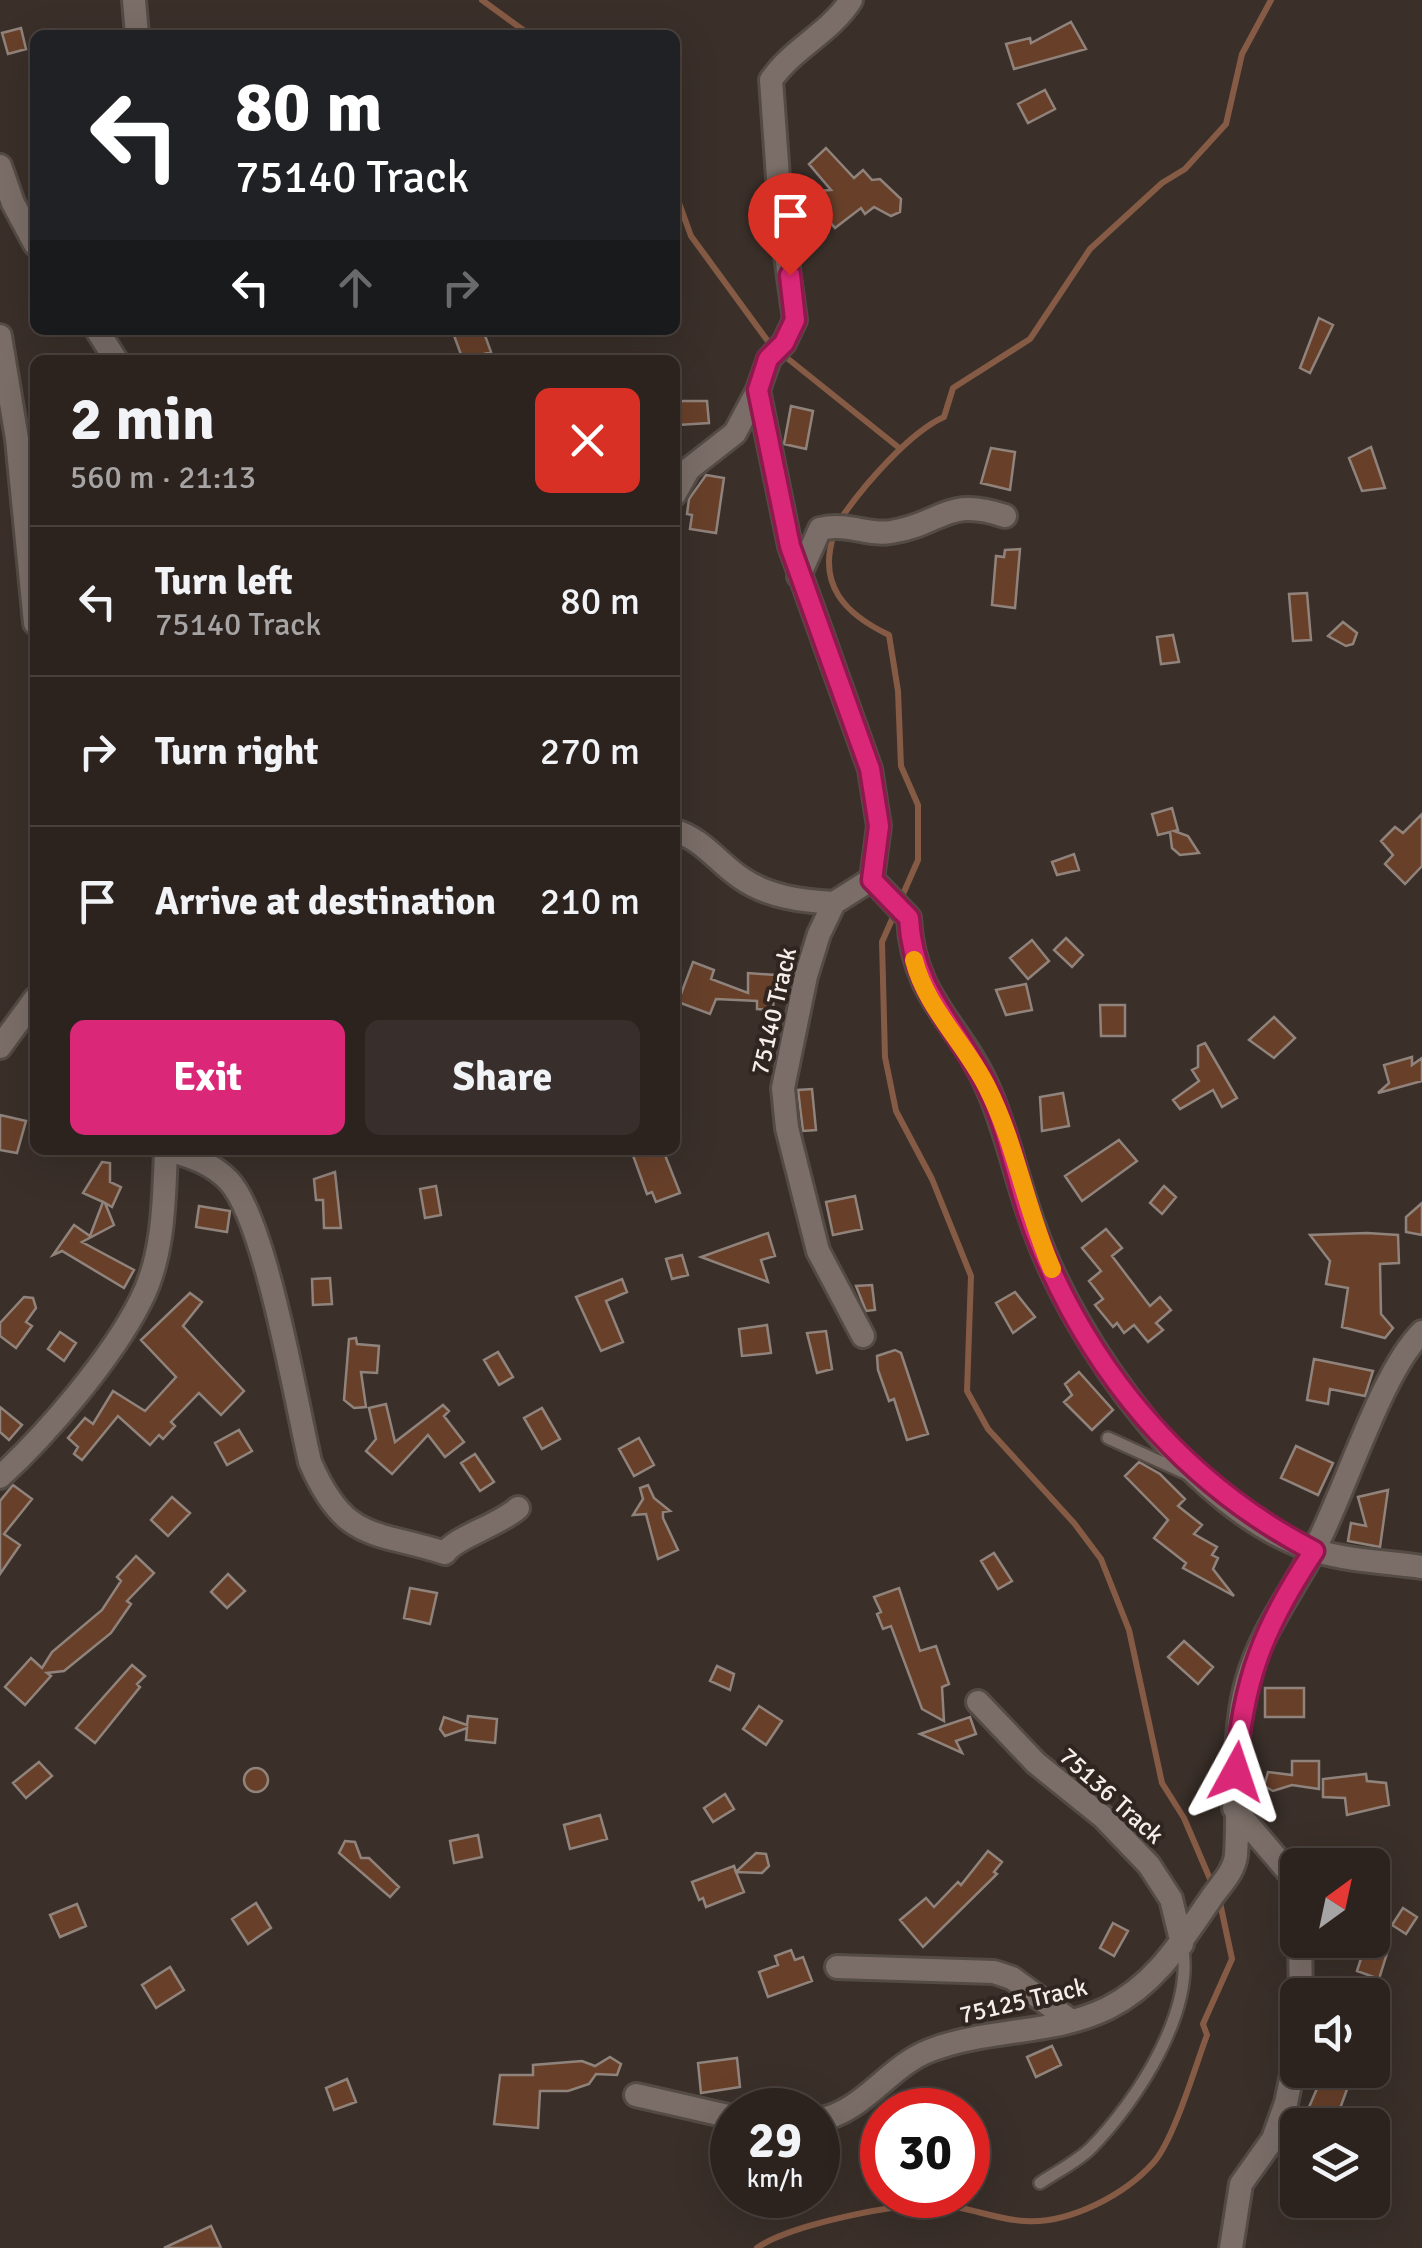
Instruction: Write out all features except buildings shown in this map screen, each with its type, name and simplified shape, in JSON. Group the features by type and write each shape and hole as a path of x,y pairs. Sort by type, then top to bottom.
{"street":[{"path":"134,0 136,30"},
{"path":"680,484 688,469 735,433 758,390 768,359 784,343 795,320 780,219 771,80 794,54 832,24 851,0"},
{"path":"0,166 12,203 30,235"},
{"path":"0,336 17,439 30,572"},
{"path":"758,390 799,576 870,769 879,826 872,880"},
{"path":"799,576 820,529 840,524 887,534 966,506 1004,516"},
{"path":"680,833 688,835 741,878 766,891 834,903 872,880"},
{"path":"872,880 909,918 913,955 926,991 989,1091 1035,1231 1075,1318 1128,1400 1216,1489 1261,1522 1314,1551 1422,1567"},
{"name":"75140 Track","path":"834,903 806,976 782,1088 783,1108 818,1251 863,1336"},
{"path":"0,1048 30,1006"},
{"path":"0,1477 59,1414 141,1302 161,1232 167,1155"},
{"path":"180,1155 210,1166 242,1200 263,1264 310,1462 322,1489 342,1514 363,1530 390,1542 445,1553 452,1542 501,1524 518,1508"},
{"name":"75125 Track","path":"840,2111 859,2104 900,2066 932,2050 1071,2021 1107,2008 1139,1988 1182,1944 1236,1858 1234,1808 1247,1684 1270,1622 1314,1551 1397,1370 1422,1332"},
{"name":"75136 Track","path":"978,1702 1036,1762 1103,1817 1149,1865 1171,1900 1182,1944"},
{"path":"1234,1808 1280,1862"},
{"path":"837,1967 994,1972 1012,1978 1071,2021"},
{"path":"1231,2248 1241,2184 1273,2139 1289,2088"},
{"path":"636,2095 710,2112"}],"lane":[{"path":"1108,1438 1216,1489"},
{"path":"1040,2183 1089,2150 1148,2078 1188,1967 1182,1944"}],"waterway":[{"path":"482,0 523,30"},
{"path":"842,517 903,447 944,417 953,388 1030,339 1090,249 1162,183 1185,169 1226,124 1242,54 1271,0"},
{"path":"680,206 691,236 770,344"},
{"path":"787,358 898,447"},
{"path":"834,534 829,568 839,596 859,618 889,635 898,691 901,766 918,805 918,860 882,942 885,1057 896,1111 932,1179 971,1276 967,1391 988,1429 1074,1523 1101,1559 1129,1630 1162,1783 1184,1818 1213,1886"},
{"path":"757,2248 819,2223 901,2207 942,2205 1015,2220 1060,2218 1095,2205 1128,2186 1154,2162 1169,2137 1207,2035 1203,2024 1232,1959 1219,1898"}],"slow traffic":[{"path":"914,960 926,991 989,1091 1035,1231 1052,1269"}],"route":[{"path":"790,275 795,320 791,333 768,359 758,390 790,546 870,769 879,826 872,880 909,918 910,943 926,991 989,1091 1035,1231 1075,1318 1128,1400 1191,1469 1249,1514 1314,1551 1262,1639 1243,1700 1236,1772"}]}
